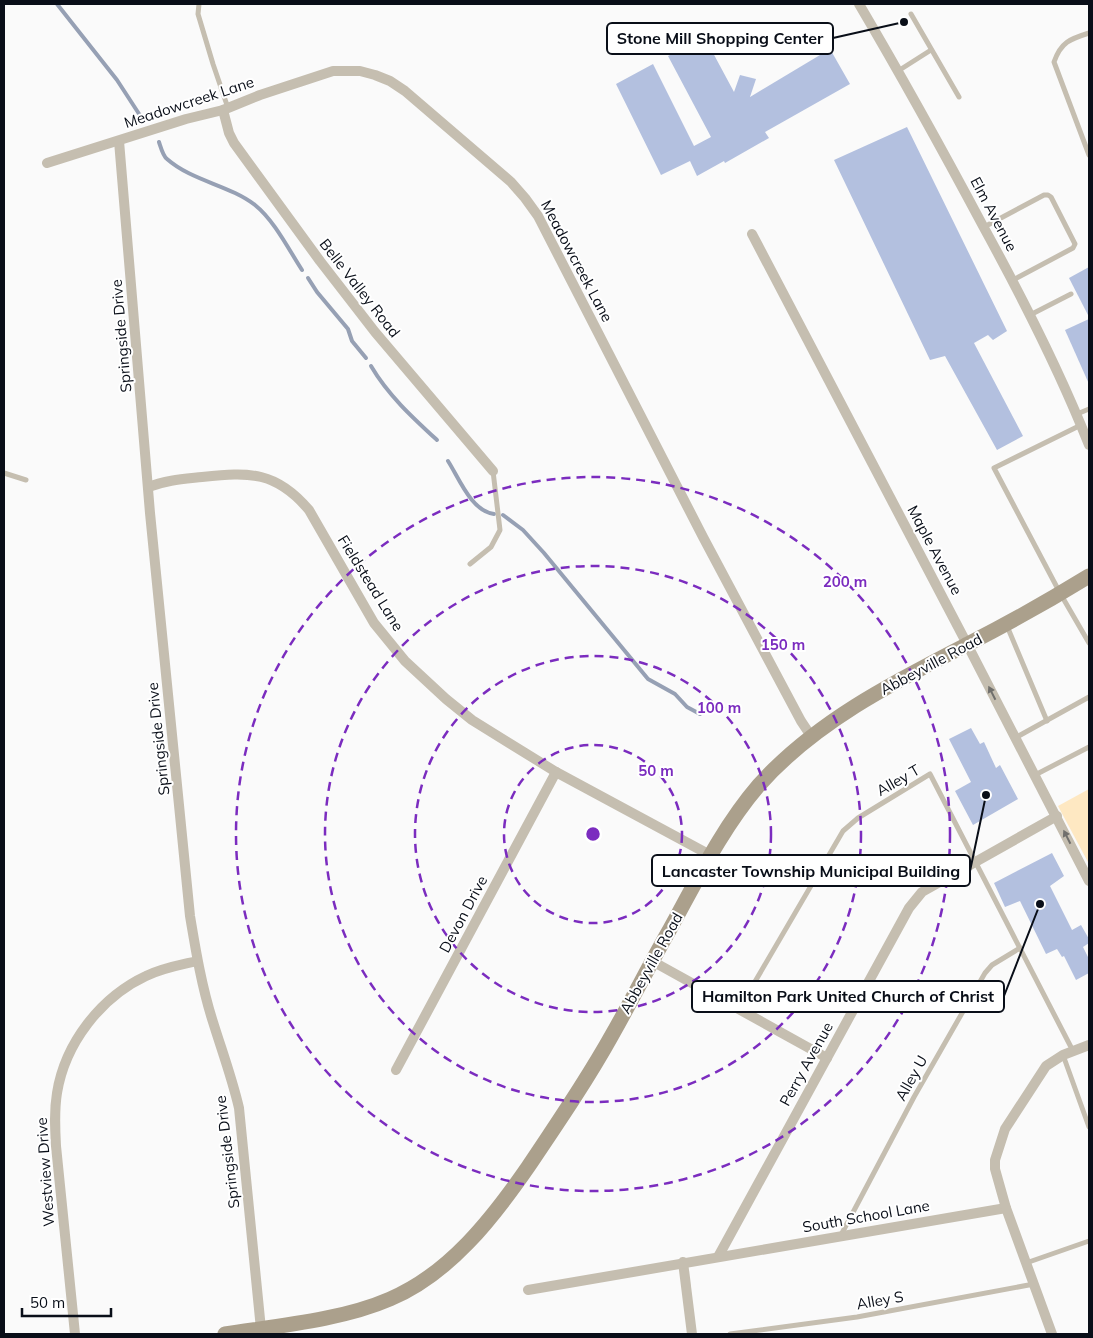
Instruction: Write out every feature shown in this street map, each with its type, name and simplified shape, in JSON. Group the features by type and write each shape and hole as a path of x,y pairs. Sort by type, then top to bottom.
{"street":[{"name":"Elm Avenue","path":"859,4 927,121 1013,280 1077,414 1089,445"},
{"name":"Meadowcreek Lane","path":"47,163 186,119 226,109 260,95 334,71 360,72 375,75 405,90 515,188 538,216 708,546 800,721 811,736"},
{"name":"Belle Valley Road","path":"226,109 229,133 234,143 320,261 380,339 493,471"},
{"name":"Springside Drive","path":"119,141 149,487 190,916 197,961 239,1108 261,1329"},
{"name":"Maple Avenue","path":"752,234 1034,776 1057,816 1089,881"},
{"name":"Fieldstead Lane","path":"149,487 173,480 240,473 262,476 288,489 309,510 374,623 405,661 446,699 472,720 556,772 710,855"},
{"name":"Abbeyville Road","path":"225,1334 347,1314 369,1308 404,1292 424,1280 459,1252 512,1190 571,1104 612,1036 710,855 758,786 781,762 811,736 883,689 925,665 1006,624 1089,576"},
{"name":"Devon Drive","path":"396,1070 556,772"},
{"name":"Perry Avenue","path":"718,1256 909,908 922,892 1057,816"},
{"name":"Westview Drive","path":"75,1334 54,1117 57,1091 64,1067 73,1046 84,1029 112,997 147,975 197,961"},
{"path":"652,961 827,1058"},
{"path":"1052,1334 1006,1208 994,1160 1005,1129 1046,1066 1068,1053 1089,1045"},
{"name":"South School Lane","path":"528,1290 1006,1208"},
{"path":"683,1262 692,1334"}],"lane":[{"path":"200,4 198,14 226,109"},
{"path":"911,14 958,97"},
{"path":"1089,34 1070,39 1058,52 1054,62 1089,155"},
{"path":"898,71 931,50"},
{"path":"984,227 1044,195 1051,197 1075,244 1073,248 1013,280"},
{"path":"1030,316 1071,294"},
{"path":"1077,414 1089,409"},
{"path":"1081,425 994,468 1048,567 1060,594 1089,643"},
{"path":"470,564 491,547 500,530 493,471"},
{"path":"4,473 26,480"},
{"path":"1006,624 1046,721"},
{"path":"1015,738 1089,697"},
{"path":"1034,776 1089,747"},
{"name":"Alley T","path":"739,1009 843,832 858,818 930,774 1020,948 1068,1053 1089,1127"},
{"name":"Alley U","path":"840,1236 914,1097 985,973 992,965 1020,948"},
{"path":"1026,1263 1089,1241"},
{"name":"Alley S","path":"730,1334 856,1317 1034,1284"}],"shaded area":[{"path":"1089,789 1089,864 1058,806"}],"building":[{"path":"705,38 734,92 740,75 756,79 750,97 830,49 850,84 765,132 769,138 725,163 724,161 697,176 690,161 661,175 616,84 653,64 694,146 711,137 668,56"},
{"path":"907,127 1007,331 993,340 988,335 974,343 1023,436 997,450 945,356 930,360 834,160"},
{"path":"1089,267 1089,317 1069,278"},
{"path":"1089,319 1089,384 1065,330"},
{"path":"971,728 980,744 984,742 996,768 1000,765 1018,799 973,825 955,791 971,782 949,739"},
{"path":"1052,853 1064,876 1050,886 1072,930 1081,925 1089,939 1089,943 1083,947 1089,959 1089,973 1076,980 1064,956 1062,957 1057,949 1046,954 1020,901 1005,907 994,883"}],"waterway":[{"path":"57,4 117,80 143,120"},
{"path":"159,142 166,158 177,166 188,173 234,192 262,211 275,227 302,270"},
{"path":"308,278 317,292 348,329 352,341 366,358"},
{"path":"371,366 393,396 437,440"},
{"path":"448,461 472,500 486,512 494,514"},
{"path":"503,515 523,530 544,553 648,679 675,694 687,707 700,714"}],"place":[{"name":"Stone Mill Shopping Center","path":"904,22"},
{"name":"Lancaster Township Municipal Building","path":"986,795"},
{"name":"Hamilton Park United Church of Christ","path":"1040,904"}]}
